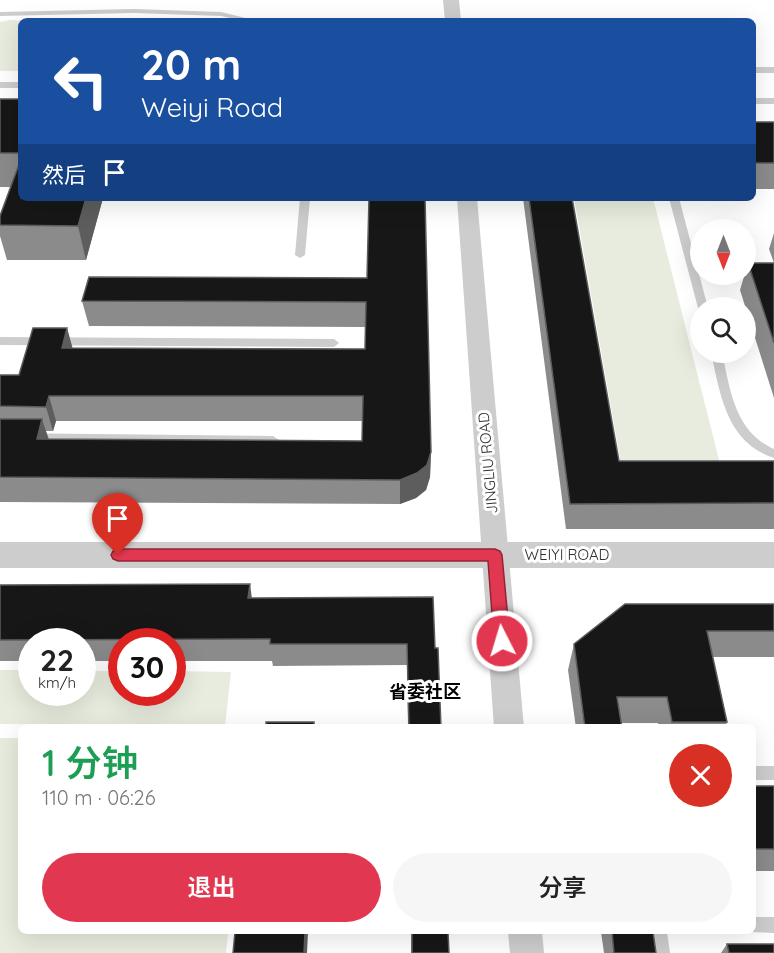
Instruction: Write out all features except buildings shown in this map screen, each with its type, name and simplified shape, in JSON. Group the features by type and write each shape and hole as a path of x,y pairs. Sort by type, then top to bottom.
{"street":[{"path":"451,0 453,18"},
{"name":"JINGLIU ROAD","path":"467,201 509,724"},
{"name":"WEIYI ROAD","path":"0,555 774,555"},
{"path":"525,934 527,953"}],"lane":[{"path":"117,11 122,0"},
{"path":"0,14 117,11 221,14 240,18"},
{"path":"756,70 772,68"},
{"path":"0,85 18,85"},
{"path":"756,101 774,101"},
{"path":"300,255 305,201"},
{"path":"675,201 700,297"},
{"path":"0,341 334,343"},
{"path":"719,363 734,422 752,444 774,454"},
{"path":"0,437 290,441"},
{"path":"756,772 774,773"},
{"path":"756,925 774,925"},
{"path":"659,934 662,953"}],"shaded area":[{"path":"18,20 18,71 0,71 0,22"},
{"path":"575,201 654,201 690,345 690,363 695,363 720,464 621,464"},
{"path":"0,670 18,670 18,706 96,706 96,671 108,671 108,706 186,706 186,671 231,672 225,724 0,724"},
{"path":"0,738 18,738 18,934 228,934 226,953 0,953"}],"district":[{"name":"省委社区","path":"425,692"}],"route":[{"path":"118,555 495,555 502,641"}]}
